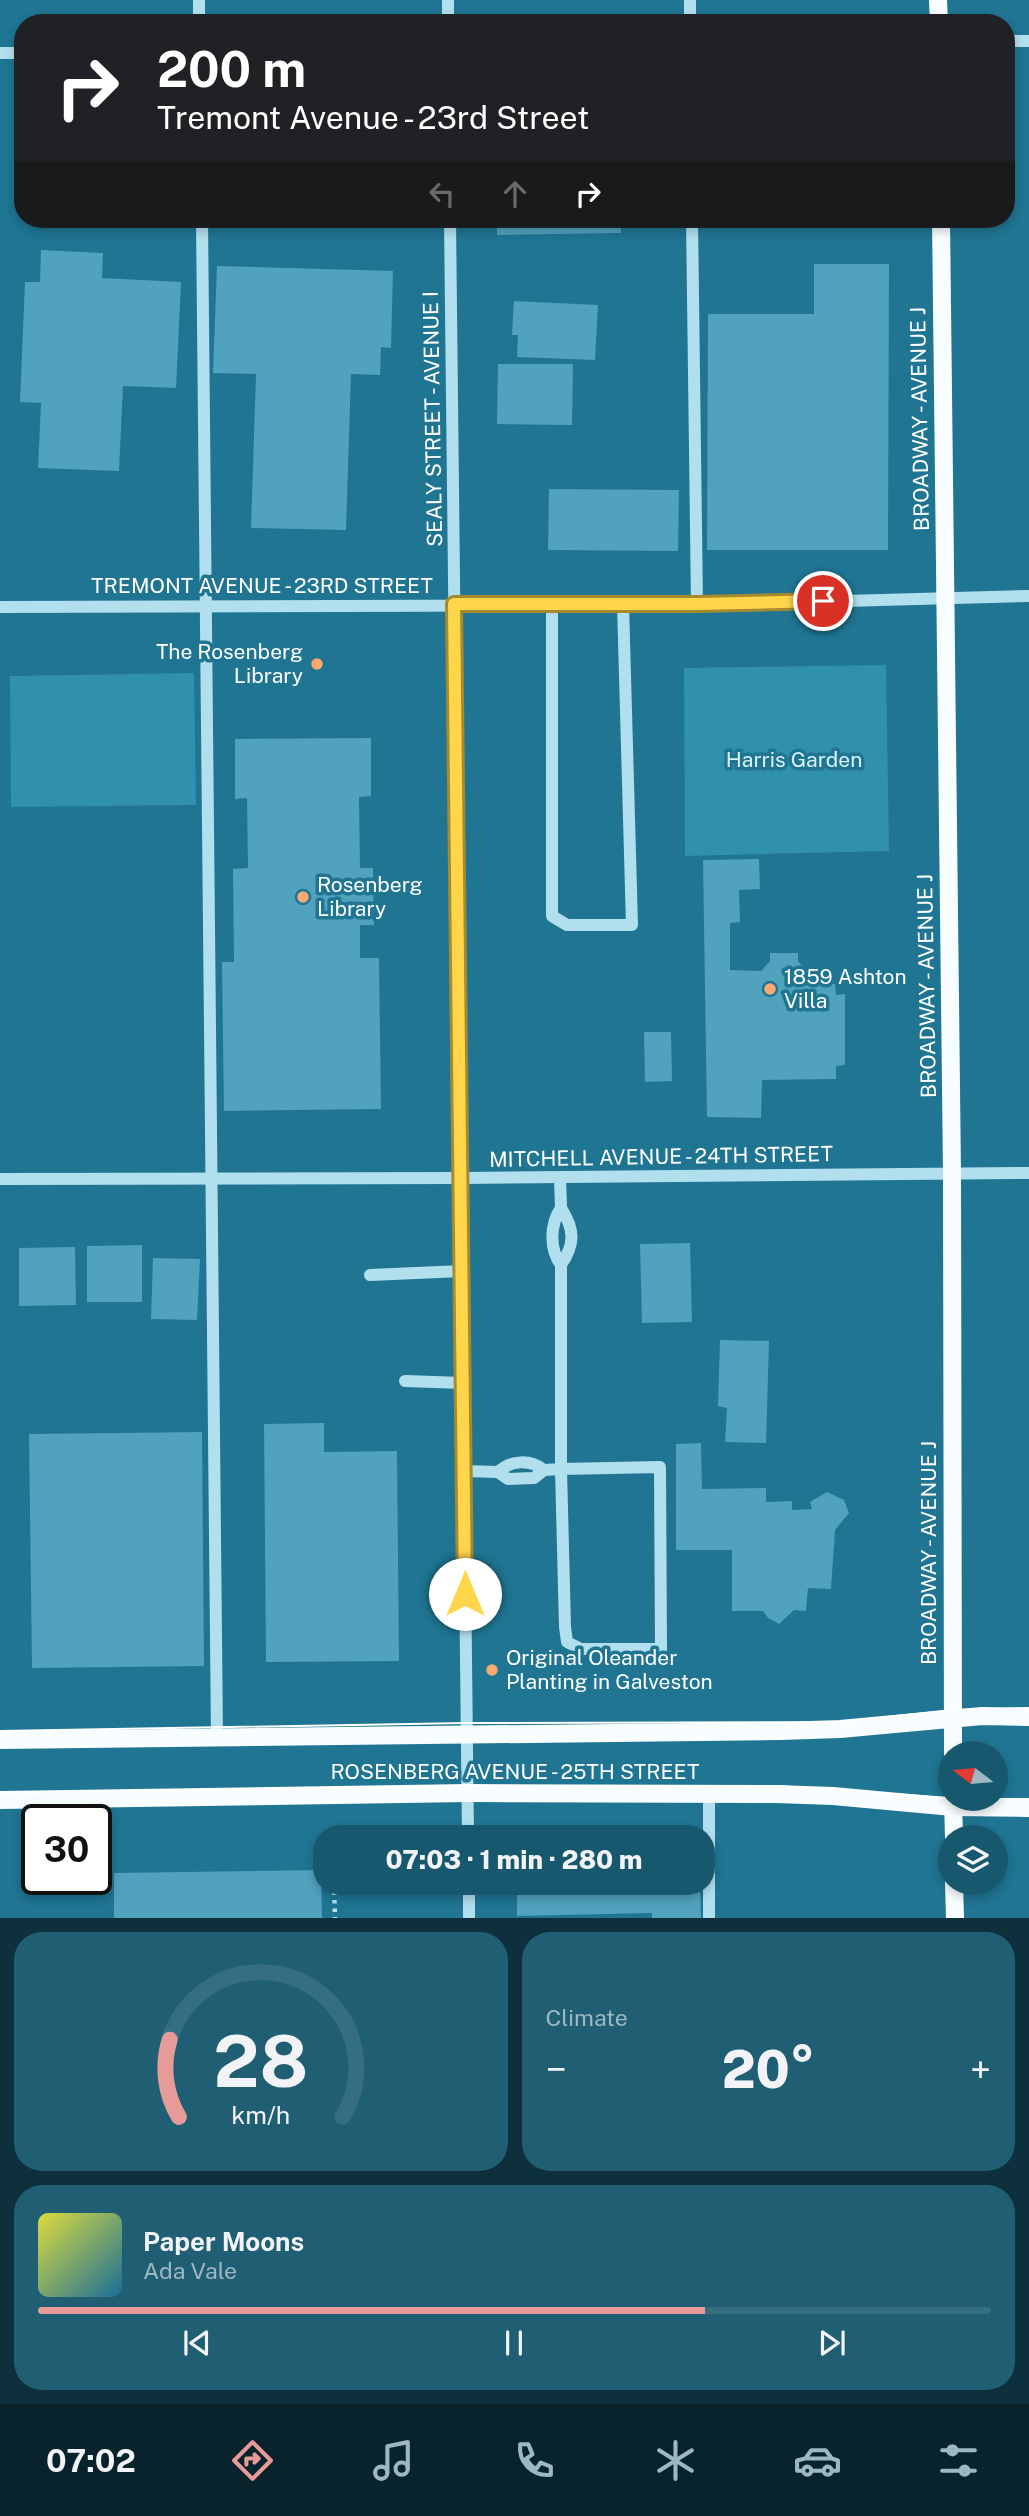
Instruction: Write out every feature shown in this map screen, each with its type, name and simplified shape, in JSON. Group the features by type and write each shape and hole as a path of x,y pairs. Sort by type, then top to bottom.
{"main road":[{"name":"BROADWAY - AVENUE J","path":"941,228 952,1173 953,1741"},
{"name":"ROSENBERG AVENUE - 25TH STREET","path":"0,1740 840,1729 952,1718 1029,1717"},
{"name":"ROSENBERG AVENUE - 25TH STREET","path":"0,1800 468,1793 833,1796 938,1802"},
{"name":"ROSENBERG AVENUE - 25TH STREET","path":"1008,1807 1029,1808"},
{"path":"954,1895 955,1917"}],"street":[{"path":"202,228 217,1738"},
{"name":"SEALY STREET - AVENUE I","path":"450,228 468,1825"},
{"path":"692,228 697,604"},
{"name":"TREMONT AVENUE - 23RD STREET","path":"0,607 697,604 1029,596"},
{"path":"551,605 552,916 566,925 632,925 623,604"},
{"name":"MITCHELL AVENUE - 24TH STREET","path":"0,1179 1029,1173"},
{"path":"464,1471 498,1472 507,1463 528,1462 534,1462 544,1470 561,1469 660,1467 661,1649 581,1649 567,1642 561,1469 561,1265 571,1250 570,1223 561,1208 560,1177"},
{"path":"370,1275 462,1271"},
{"path":"405,1381 463,1383"},
{"path":"709,1794 709,1917"},
{"path":"469,1895 469,1917"}],"path":[{"path":"334,1895 335,1917"}],"green space":[{"name":"Harris Garden","path":"886,665 889,851 685,856 684,668"},
{"path":"194,673 196,805 11,807 10,676"}],"building":[{"path":"497,228 621,228 621,233 497,235"},
{"path":"41,250 103,253 102,278 181,282 176,388 123,386 119,471 38,468 41,403 20,402 25,282 40,282"},
{"path":"814,264 889,264 888,550 707,550 708,314 814,314"},
{"path":"217,266 393,271 391,348 381,347 380,375 351,374 346,530 251,528 256,374 213,373"},
{"path":"514,301 598,305 595,360 517,357 518,335 512,335"},
{"path":"498,364 573,364 572,425 497,424"},
{"path":"549,489 679,490 678,551 548,550"},
{"name":"Rosenberg Library","path":"371,738 371,796 359,797 360,868 373,868 374,925 360,925 360,958 379,958 381,1109 224,1111 222,962 234,962 233,869 248,868 247,798 235,799 235,739"},
{"name":"1859 Ashton Villa","path":"759,859 760,889 739,890 740,922 730,923 730,970 761,971 770,961 770,953 798,953 798,961 807,972 807,984 835,984 836,995 845,994 845,1065 836,1066 836,1079 762,1080 761,1118 707,1117 703,860"},
{"path":"644,1032 671,1032 672,1081 645,1082"},
{"path":"690,1243 692,1322 642,1323 640,1244"},
{"path":"142,1245 142,1302 87,1302 87,1246"},
{"path":"75,1247 76,1305 19,1306 19,1248"},
{"path":"153,1258 200,1259 197,1320 151,1319"},
{"path":"720,1340 769,1341 766,1443 725,1442 727,1408 718,1406"},
{"path":"324,1423 324,1452 397,1451 399,1661 266,1662 264,1424"},
{"path":"202,1432 204,1666 32,1668 29,1434"},
{"path":"701,1443 702,1489 766,1488 766,1502 792,1501 792,1510 812,1509 810,1502 827,1492 844,1500 849,1513 835,1530 831,1589 808,1588 806,1611 794,1610 779,1624 768,1618 763,1611 732,1611 732,1550 676,1550 676,1444"},
{"path":"313,1870 313,1895 322,1895 322,1918 114,1918 114,1873"},
{"path":"517,1895 700,1895 701,1918 652,1918 652,1913 517,1916"}],"tram line":[{"path":"0,1731 465,1723 839,1722 952,1710 1029,1708"},
{"path":"0,1793 468,1786 778,1786 938,1797"},
{"path":"1008,1799 1029,1799"}],"place":[{"name":"The Rosenberg Library","path":"317,664"},
{"name":"Rosenberg Library","path":"303,897"},
{"name":"1859 Ashton Villa","path":"770,989"},
{"name":"Original Oleander Planting in Galveston","path":"492,1670"}],"route":[{"path":"465,1594 454,604 823,601"}]}
